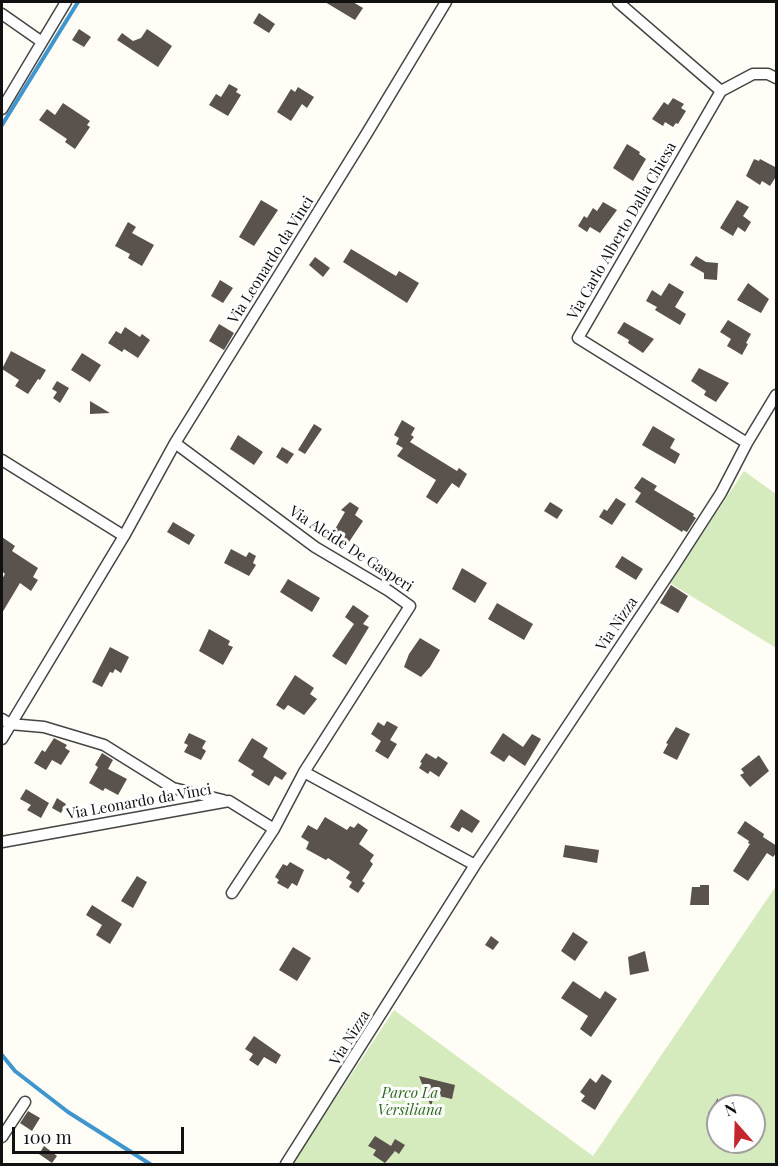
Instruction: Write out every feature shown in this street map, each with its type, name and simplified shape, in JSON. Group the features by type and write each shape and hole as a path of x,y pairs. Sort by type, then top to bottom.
{"street":[{"path":"2,109 66,2"},
{"name":"Via Leonardo da Vinci","path":"2,739 6,722 124,536 175,443 446,2"},
{"path":"618,2 721,92 753,74 768,74 777,78"},
{"path":"2,14 42,42"},
{"name":"Via Carlo Alberto Dalla Chiesa","path":"721,92 578,338 747,443"},
{"name":"Via Nizza","path":"286,1164 475,866 721,493 747,443 777,395"},
{"name":"Via Alcide De Gasperi","path":"175,443 315,547 410,606 304,772"},
{"path":"2,460 124,536"},
{"path":"6,722 44,727 104,745 173,788 229,801"},
{"path":"232,893 274,829 304,772 475,866"},
{"name":"Via Leonardo da Vinci","path":"2,842 229,801 274,829"},
{"path":"2,1137 25,1102"}],"green space":[{"path":"744,471 776,494 776,648 670,583"},
{"name":"Parco La Versiliana","path":"776,886 776,1164 292,1164 394,1010 593,1156"}],"building":[{"path":"325,2 353,2 363,8 355,20"},
{"path":"259,13 275,24 269,33 253,23"},
{"path":"79,29 91,37 84,47 72,40"},
{"path":"147,29 172,46 158,67 117,40 122,33 133,41 141,38"},
{"path":"229,84 238,89 236,92 241,95 228,116 209,105 216,94 221,97"},
{"path":"298,87 314,97 307,108 302,104 291,121 277,112 291,89 295,92"},
{"path":"673,98 684,104 681,108 686,111 678,124 676,123 673,127 665,122 663,126 652,119 664,102 668,105"},
{"path":"63,103 90,121 87,125 90,127 75,149 65,142 67,139 39,120 47,109 55,115"},
{"path":"627,144 646,159 633,181 613,168"},
{"path":"754,159 759,161 760,159 777,168 777,175 770,186 762,181 760,185 746,176"},
{"path":"261,200 278,210 254,246 239,237"},
{"path":"737,200 749,207 743,216 751,222 745,232 738,227 733,236 720,228"},
{"path":"603,202 617,210 600,233 590,227 587,232 578,226 584,216 587,218 593,208 597,211"},
{"path":"128,222 136,227 132,233 154,245 142,266 128,258 130,254 115,246"},
{"path":"351,249 396,276 399,271 419,283 407,303 343,262"},
{"path":"696,256 706,262 718,263 717,280 704,279 704,273 690,265"},
{"path":"315,257 330,268 323,277 309,265"},
{"path":"220,280 233,288 223,303 211,296"},
{"path":"669,283 684,292 675,307 686,314 680,325 655,310 657,307 646,301 652,290 661,296"},
{"path":"748,283 769,299 761,313 737,300"},
{"path":"728,320 751,334 742,355 727,346 731,339 720,332"},
{"path":"624,322 654,339 643,353 617,333"},
{"path":"219,324 234,333 224,350 209,341"},
{"path":"125,327 140,337 142,334 150,340 138,358 108,343 116,331 121,334"},
{"path":"11,351 46,370 28,394 15,386 19,380 2,369"},
{"path":"82,353 101,365 90,382 71,370"},
{"path":"699,368 729,383 716,402 704,395 706,391 691,381"},
{"path":"57,381 69,388 60,403 53,398 57,392 52,389"},
{"path":"90,401 110,413 90,414"},
{"path":"402,420 415,428 411,435 414,437 410,442 457,471 459,468 467,474 459,488 452,483 437,504 426,497 436,480 397,456 403,448 396,444 399,438 394,435"},
{"path":"314,424 322,429 305,454 298,450"},
{"path":"653,426 675,439 670,448 680,454 675,464 642,445"},
{"path":"238,435 263,452 254,465 230,449"},
{"path":"282,447 294,454 287,464 276,457"},
{"path":"642,477 657,486 654,490 694,514 696,518 687,532 683,530 682,532 635,502 641,493 634,488"},
{"path":"616,498 626,504 612,525 599,517 604,509 607,511"},
{"path":"350,502 359,508 355,515 363,521 347,545 331,536 345,512 341,510"},
{"path":"550,502 563,510 557,519 544,511"},
{"path":"173,522 195,535 189,545 167,532"},
{"path":"2,537 15,546 12,551 38,568 33,577 38,580 31,591 20,583 2,613 2,579 5,574 2,571"},
{"path":"231,549 246,557 249,552 256,556 253,563 256,565 249,576 224,563"},
{"path":"622,556 643,569 636,580 615,567"},
{"path":"462,568 487,583 475,603 452,589"},
{"path":"288,579 320,598 312,612 280,592"},
{"path":"671,585 688,596 678,613 660,603"},
{"path":"497,603 533,624 524,640 488,619"},
{"path":"353,605 369,616 363,624 369,627 346,665 332,656 354,624 345,617"},
{"path":"209,629 230,641 228,645 233,647 223,665 199,651"},
{"path":"420,638 440,650 421,677 404,667 409,654"},
{"path":"110,647 129,657 121,673 115,669 113,673 110,672 102,687 92,682"},
{"path":"295,675 314,688 310,694 317,699 304,715 288,705 284,710 276,705"},
{"path":"387,721 398,727 390,740 397,744 388,759 375,751 381,741 371,734 378,722 384,726"},
{"path":"676,727 690,734 677,760 663,753"},
{"path":"189,733 206,741 202,748 206,751 201,760 184,752 188,745 184,743"},
{"path":"503,733 523,747 532,734 541,739 525,766 509,755 504,762 490,753"},
{"path":"54,738 67,745 65,748 70,751 61,765 52,760 46,770 34,763 42,750 45,752"},
{"path":"252,738 268,748 263,757 287,773 282,780 275,776 269,786 251,775 254,771 238,761"},
{"path":"102,753 113,760 108,769 127,779 118,795 105,788 103,791 89,783 98,767 95,765"},
{"path":"426,753 436,759 438,756 448,763 439,777 419,768"},
{"path":"759,755 769,771 750,787 740,775 744,773 741,769"},
{"path":"26,789 49,803 41,818 27,810 31,805 20,799"},
{"path":"57,798 66,804 61,813 52,808"},
{"path":"461,809 480,821 472,833 462,827 459,832 450,827"},
{"path":"325,817 347,830 350,826 354,828 358,823 368,830 359,844 374,855 370,861 373,864 362,881 365,883 358,893 349,887 352,882 346,878 350,872 328,858 326,860 306,849 309,842 301,837 308,825 317,830"},
{"path":"745,821 777,846 777,852 773,857 767,853 748,881 733,871 750,844 737,833"},
{"path":"565,845 599,850 597,863 563,857"},
{"path":"290,862 304,870 297,886 292,883 288,889 277,883 279,880 275,877 283,864 287,866"},
{"path":"137,876 147,882 133,908 121,901"},
{"path":"700,885 709,885 709,905 690,905 692,887 700,887"},
{"path":"92,905 122,924 110,944 96,935 102,925 86,915"},
{"path":"573,932 588,942 575,961 561,951"},
{"path":"491,936 499,942 493,950 485,945"},
{"path":"293,947 311,958 297,981 279,970"},
{"path":"645,951 649,971 630,975 628,957"},
{"path":"573,981 600,999 605,991 617,999 591,1037 580,1029 588,1016 561,998"},
{"path":"254,1036 281,1055 276,1064 264,1057 258,1066 249,1060 253,1054 245,1049"},
{"path":"602,1074 612,1081 595,1110 581,1101 585,1096 580,1092 590,1078 596,1083"},
{"path":"419,1076 455,1085 452,1099 434,1095 431,1107"},
{"path":"28,1111 40,1118 32,1131 20,1123"},
{"path":"375,1136 391,1146 395,1139 405,1145 399,1154 395,1151 385,1163 373,1155 376,1150 368,1146"},
{"path":"44,1146 57,1156 52,1163 39,1154"}],"waterway":[{"path":"2,125 78,2"},
{"path":"2,1055 15,1071 68,1112 150,1164"}]}
